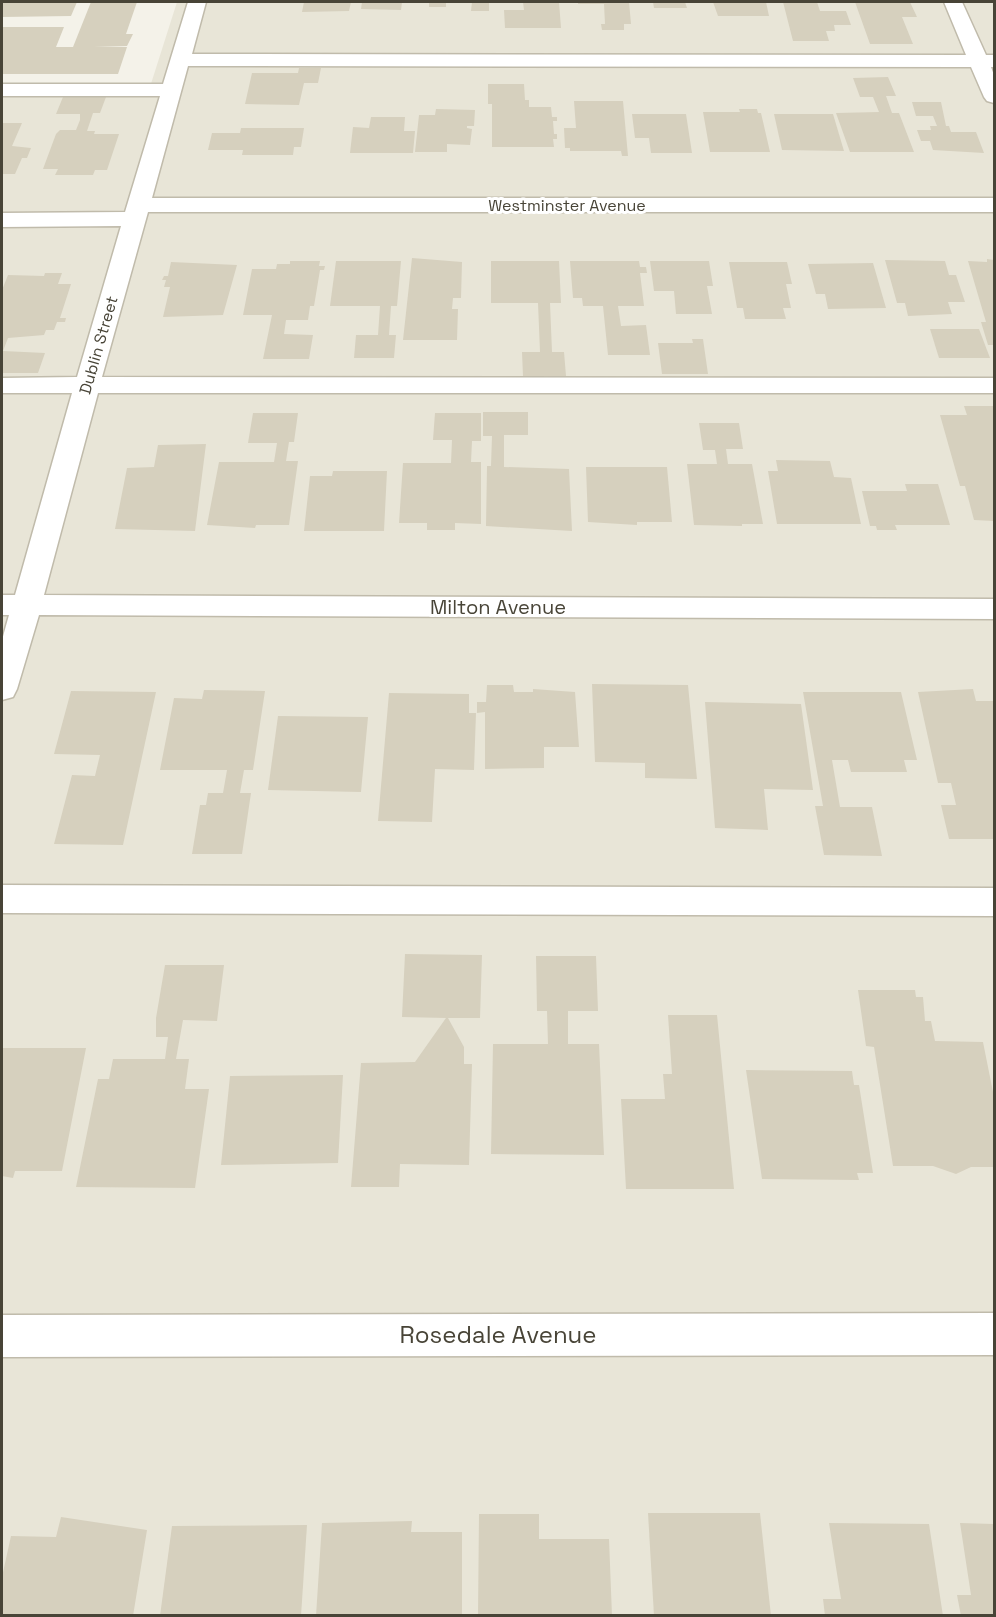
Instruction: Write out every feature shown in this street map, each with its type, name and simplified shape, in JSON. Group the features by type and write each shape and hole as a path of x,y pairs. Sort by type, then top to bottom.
{"street":[{"name":"Dublin Street","path":"2,689 14,605 87,385 197,2"},
{"path":"953,2 986,61 994,97"},
{"path":"181,60 986,61"},
{"path":"2,90 172,90"},
{"name":"Westminster Avenue","path":"2,220 137,212 994,205"},
{"path":"2,385 994,386"},
{"name":"Milton Avenue","path":"14,605 994,609"},
{"path":"2,899 994,902"},
{"name":"Rosedale Avenue","path":"2,1336 994,1334"}],"shaded area":[{"path":"177,2 994,2 994,1615 2,1616 2,90 149,90"}],"building":[{"path":"2,2 77,2 71,16 2,17"},
{"path":"91,2 137,2 126,34 133,34 127,46 94,46 127,47 118,74 2,74 2,27 64,27 56,47 73,47"},
{"path":"304,2 351,2 349,11 302,12"},
{"path":"362,2 402,2 401,10 361,9"},
{"path":"429,2 446,2 446,7 429,7"},
{"path":"472,2 489,2 489,11 471,11"},
{"path":"523,2 559,2 561,28 505,28 504,10 524,10"},
{"path":"578,2 629,2 631,24 624,24 624,30 602,30 601,24 605,24 604,4 578,4"},
{"path":"653,2 685,2 687,8 654,8"},
{"path":"713,2 766,2 769,16 718,16"},
{"path":"783,2 817,2 820,11 846,11 851,25 834,25 835,31 826,31 829,41 793,41"},
{"path":"855,2 910,2 917,17 902,17 913,44 870,44"},
{"path":"299,68 321,68 318,83 304,83 299,105 245,104 252,73 298,73"},
{"path":"888,77 896,96 886,96 892,113 899,113 914,152 850,152 836,113 879,112 873,97 860,97 853,78"},
{"path":"488,84 524,84 525,100 529,100 529,107 551,107 552,117 557,117 557,121 553,121 554,134 557,134 557,139 553,139 554,147 492,147 492,104 488,104"},
{"path":"63,97 106,97 100,113 93,113 87,131 95,131 94,134 119,134 107,170 95,170 93,175 55,175 58,169 43,169 56,134 60,130 76,130 80,120 80,114 56,114"},
{"path":"574,101 623,101 628,156 622,156 621,151 570,151 570,148 565,148 564,128 576,128"},
{"path":"912,102 941,102 946,126 949,126 951,132 976,132 984,153 933,150 930,141 921,141 917,130 931,130 930,126 937,126 933,116 916,116"},
{"path":"436,109 475,110 474,126 467,126 472,129 470,145 447,144 447,152 415,152 419,115 435,115"},
{"path":"739,109 757,109 758,113 761,113 770,152 710,152 703,112 740,112"},
{"path":"632,114 686,114 692,153 651,153 649,138 635,138"},
{"path":"774,114 833,114 844,151 782,150"},
{"path":"371,117 405,117 404,131 415,131 413,153 350,153 353,127 369,128"},
{"path":"2,123 22,123 12,146 31,148 27,158 22,158 15,174 2,174"},
{"path":"241,128 304,128 301,147 294,147 293,155 242,155 243,150 208,150 212,133 240,133"},
{"path":"412,258 462,262 461,298 453,298 452,309 458,309 457,340 403,340"},
{"path":"987,259 994,260 994,345 988,345 981,322 986,322 968,261 987,262"},
{"path":"885,260 945,261 949,275 956,275 965,302 948,302 952,314 908,316 905,303 897,303"},
{"path":"290,261 320,261 319,266 325,266 324,270 320,270 314,306 310,306 308,320 286,320 284,334 313,335 309,359 263,359 272,315 243,315 252,269 276,269 277,264 290,264"},
{"path":"336,261 401,261 397,306 391,306 389,335 396,335 394,358 354,358 356,335 378,335 380,306 330,306"},
{"path":"491,261 559,261 561,303 550,303 552,352 564,352 566,376 523,376 522,352 540,352 538,303 491,303"},
{"path":"570,261 639,261 640,267 646,267 647,273 640,273 644,306 618,306 621,326 646,325 650,355 608,355 603,306 583,306 582,298 573,298"},
{"path":"650,261 709,261 713,286 707,286 712,314 676,314 674,291 654,291"},
{"path":"171,262 237,265 223,315 163,317 170,287 164,287 166,280 162,280 164,276 168,276"},
{"path":"729,262 787,262 792,284 786,284 791,308 783,308 786,319 745,319 743,308 737,308"},
{"path":"873,263 886,308 828,309 825,294 816,294 808,264"},
{"path":"45,273 62,273 58,284 71,284 60,318 66,318 65,322 57,322 54,330 46,330 44,335 8,338 3,351 45,353 38,373 2,373 2,290 8,275 44,276"},
{"path":"930,329 979,329 990,358 939,358"},
{"path":"692,339 703,339 708,374 662,374 658,343 693,343"},
{"path":"964,406 994,406 994,521 974,520 965,486 960,486 940,415 967,415"},
{"path":"483,412 528,412 528,435 504,435 504,467 569,469 572,531 486,526 487,466 491,466 492,436 483,436"},
{"path":"253,413 298,413 294,442 289,442 286,461 298,461 289,525 256,525 255,528 207,525 219,462 274,462 277,443 248,443"},
{"path":"435,413 481,413 481,441 472,441 471,462 481,462 481,524 455,523 455,530 427,530 427,523 399,523 403,463 451,463 452,440 433,440"},
{"path":"699,423 739,423 743,449 726,449 728,464 752,464 763,524 694,525 687,464 717,464 715,450 703,450"},
{"path":"206,444 195,531 115,529 127,468 154,467 158,445"},
{"path":"776,460 830,461 834,477 851,478 861,524 777,524 768,471 778,471"},
{"path":"586,467 667,467 672,522 637,522 637,525 588,522"},
{"path":"333,471 387,471 384,531 304,531 310,476 332,476"},
{"path":"905,484 938,484 950,525 895,525 897,530 877,530 876,526 870,526 862,491 907,491"},
{"path":"592,684 688,685 697,779 645,778 645,763 595,762"},
{"path":"487,685 513,685 514,692 533,692 533,689 575,692 579,747 544,747 544,768 485,769 485,712 477,713 477,702 486,702"},
{"path":"973,689 976,701 994,701 994,839 949,839 941,805 956,805 951,783 938,783 918,692"},
{"path":"204,690 265,691 253,770 244,770 240,793 251,793 242,854 192,854 200,805 206,805 208,793 223,793 227,770 160,770 174,698 202,699"},
{"path":"71,691 156,692 123,845 54,844 72,775 95,776 100,755 54,754"},
{"path":"803,692 901,692 917,760 904,760 907,772 851,772 848,760 832,760 840,807 872,807 882,856 824,855 815,806 823,806"},
{"path":"389,693 469,694 469,713 476,713 474,770 435,769 432,822 378,821"},
{"path":"705,702 801,704 813,790 764,789 768,830 715,828"},
{"path":"278,716 368,717 361,792 268,790"},
{"path":"405,954 482,955 480,1018 448,1018 464,1047 464,1064 472,1064 469,1165 400,1164 399,1187 351,1187 361,1063 415,1062 446,1018 402,1017"},
{"path":"536,956 596,956 598,1011 568,1011 568,1044 599,1044 604,1155 491,1154 493,1044 548,1044 547,1011 537,1011"},
{"path":"165,965 224,965 217,1021 183,1020 176,1059 189,1059 185,1089 209,1089 195,1188 76,1187 98,1079 109,1079 113,1059 165,1059 168,1037 156,1037 156,1018"},
{"path":"858,990 915,990 916,997 923,997 925,1021 931,1021 935,1041 983,1042 994,1097 994,1167 971,1167 956,1174 933,1166 893,1166 874,1047 866,1046"},
{"path":"668,1015 717,1015 734,1189 626,1189 621,1099 665,1099 663,1074 672,1074"},
{"path":"2,1048 86,1048 62,1171 15,1171 13,1178 2,1176"},
{"path":"746,1070 852,1071 854,1085 859,1085 873,1173 857,1173 859,1180 762,1179"},
{"path":"343,1075 338,1163 221,1165 230,1076"},
{"path":"648,1513 760,1513 771,1616 654,1616"},
{"path":"479,1514 539,1514 539,1539 609,1539 612,1616 478,1616"},
{"path":"61,1517 147,1530 133,1616 2,1616 2,1577 11,1536 56,1537"},
{"path":"412,1521 411,1532 462,1532 462,1616 316,1616 322,1523"},
{"path":"829,1523 929,1524 943,1616 825,1616 823,1599 841,1599"},
{"path":"960,1523 994,1524 994,1616 961,1616 957,1595 971,1595"},
{"path":"307,1525 301,1616 160,1616 172,1526"}]}
